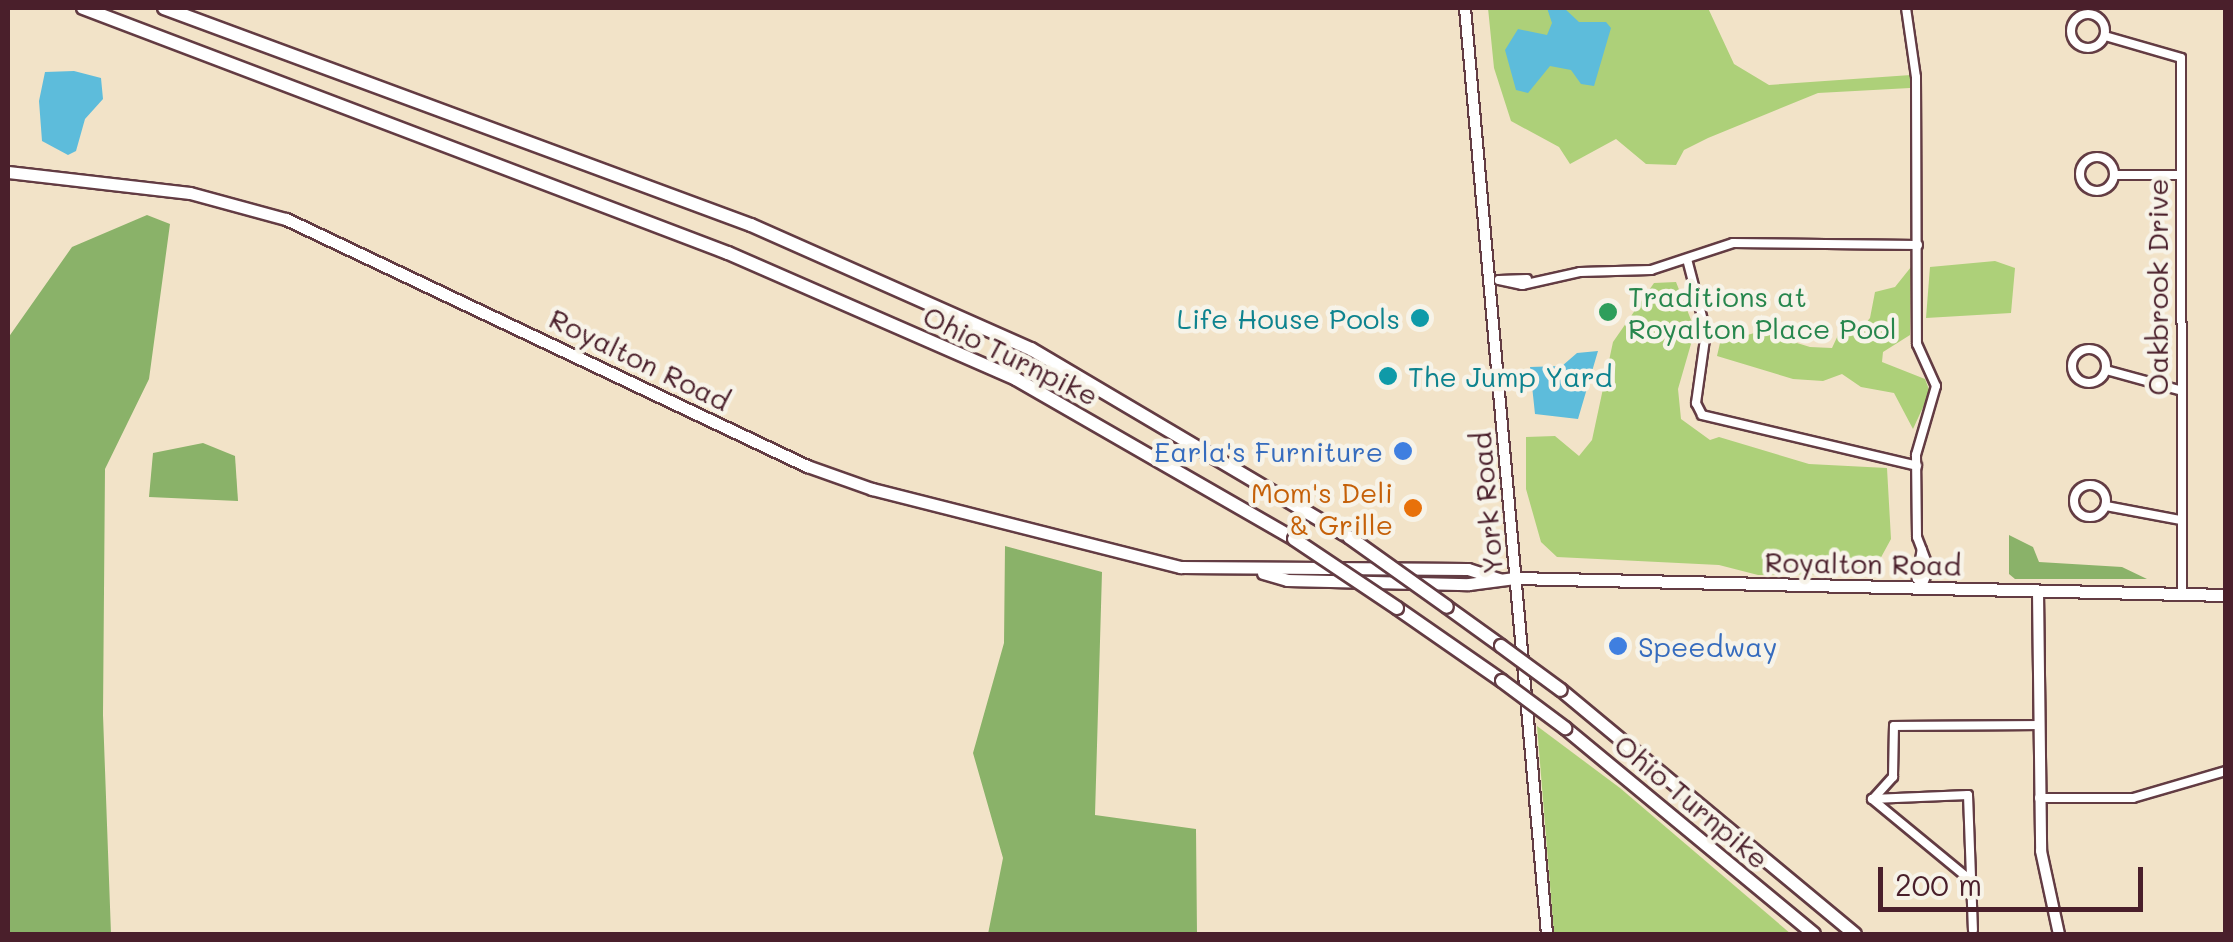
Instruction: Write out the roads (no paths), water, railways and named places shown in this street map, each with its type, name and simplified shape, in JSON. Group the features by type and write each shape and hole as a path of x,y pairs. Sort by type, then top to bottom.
{"highway":[{"name":"Ohio Turnpike","path":"83,8 728,253 998,371 1294,540 1397,608 1564,728 1814,934"},
{"name":"Ohio Turnpike","path":"164,8 751,225 1031,349 1349,537 1561,690 1855,934"}],"main road":[{"name":"Royalton Road","path":"8,172 241,204 327,236 834,476 1180,567 1259,572 1287,580 1469,584 1515,578 2226,596"}],"street":[{"name":"York Road","path":"1466,8 1494,280 1515,578 1547,934"},
{"path":"1906,8 1916,78 1918,350 1936,392 1916,466 1922,549 1918,579 1923,587"},
{"path":"2093,14 2102,20 2105,36 2084,47 2072,27 2077,18 2093,14"},
{"name":"Oakbrook Drive","path":"2105,36 2181,58 2182,596"},
{"path":"2114,175 2099,157 2088,159 2080,173 2096,191 2114,175 2180,175"},
{"path":"1494,280 1641,271 1734,243 1918,245"},
{"path":"1687,259 1706,332 1696,404 1702,415 1916,466"},
{"path":"2093,349 2102,354 2106,370 2099,380 2082,382 2072,363 2082,350 2093,349"},
{"path":"2106,370 2180,390"},
{"path":"2093,485 2106,495 2106,506 2100,514 2084,517 2074,500 2093,485"},
{"path":"2106,506 2180,520"},
{"path":"2038,592 2043,864 2059,934"},
{"path":"1872,799 1893,777 1894,726 2039,725"},
{"path":"2039,798 2133,798 2226,771"},
{"path":"1872,799 1968,795 1968,878 1973,930"},
{"path":"1872,799 1968,878"}],"water":[{"path":"1547,8 1564,8 1579,22 1606,22 1611,28 1594,86 1581,84 1571,70 1550,66 1528,93 1516,90 1505,50 1518,29 1547,35 1552,23"},
{"path":"74,71 101,78 103,99 85,119 76,151 68,155 42,141 39,101 45,72"},
{"path":"1598,351 1578,419 1535,414 1530,367 1562,366 1577,353"}],"place":[{"name":"Traditions at Royalton Place Pool","path":"1608,312"},
{"name":"Life House Pools","path":"1420,318"},
{"name":"The Jump Yard","path":"1388,376"},
{"name":"Earla's Furniture","path":"1403,451"},
{"name":"Mom's Deli & Grille","path":"1413,508"},
{"name":"Speedway","path":"1618,646"}]}
